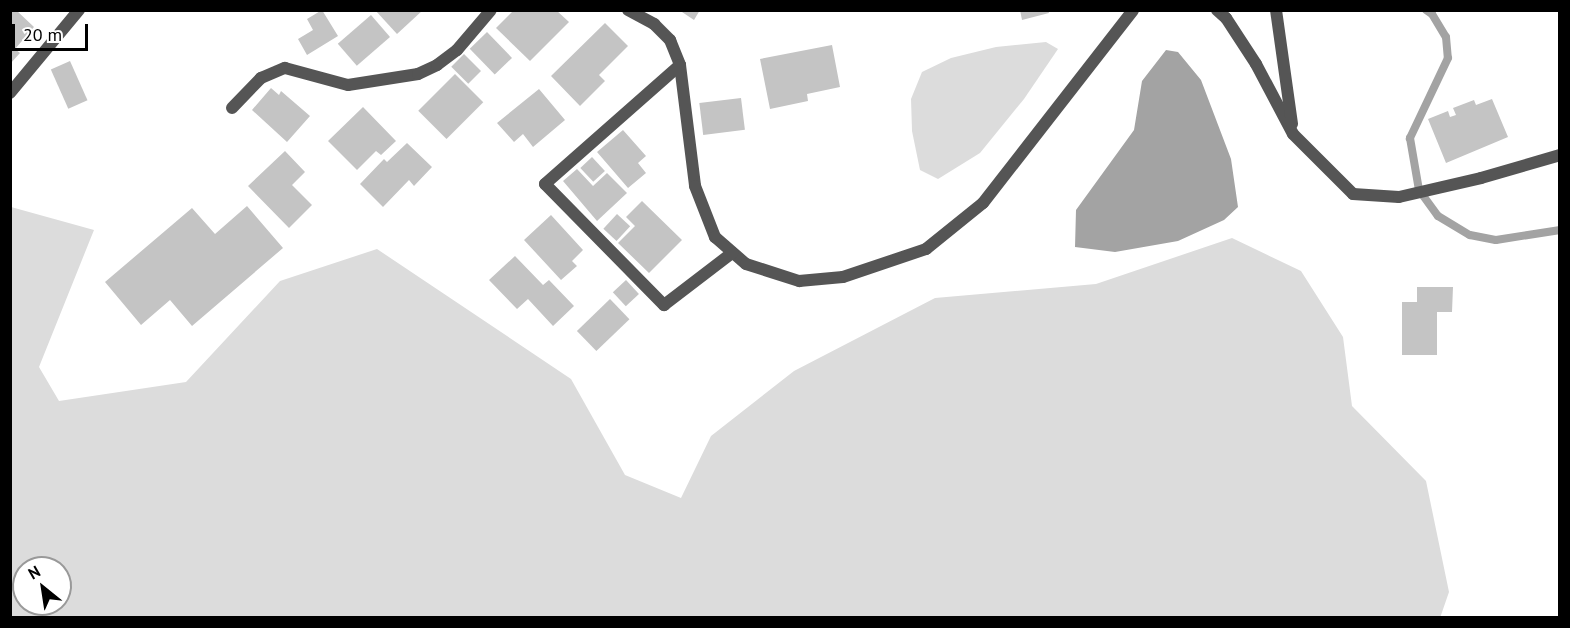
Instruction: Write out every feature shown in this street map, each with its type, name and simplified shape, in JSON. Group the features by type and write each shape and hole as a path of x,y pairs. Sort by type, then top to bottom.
{"street":[{"path":"10,93 79,10"},
{"path":"232,108 261,78 285,68 348,85 418,75 437,65 457,50 491,10"},
{"path":"628,10 654,24 670,40 680,65 695,186 715,237 746,264 799,280 843,278 926,249 983,203 1133,10"},
{"path":"1217,10 1226,18 1256,64 1293,134 1353,194 1399,197 1481,178 1560,155"},
{"path":"1276,10 1293,134"},
{"path":"680,65 545,184 664,306 732,254"}],"shaded area":[{"path":"1046,42 1058,49 1024,99 980,153 938,179 920,170 912,131 911,99 922,72 951,58 996,47"},
{"path":"1166,50 1178,52 1201,80 1231,159 1238,207 1224,220 1178,241 1115,252 1075,247 1076,210 1134,130 1142,81"},
{"path":"11,207 94,230 39,367 59,401 186,382 280,281 377,249 571,379 625,475 681,498 711,436 794,371 935,298 1096,284 1232,238 1301,271 1343,337 1352,406 1426,481 1449,592 1440,618 11,617"}],"building":[{"path":"12,10 16,10 34,27 15,49 20,53 10,64"},
{"path":"322,10 338,36 307,55 298,39 313,30 307,19"},
{"path":"375,10 423,10 397,34"},
{"path":"514,10 556,10 569,22 530,61 496,28"},
{"path":"679,10 700,10 694,20"},
{"path":"1020,10 1048,10 1049,13 1022,20"},
{"path":"371,15 390,37 357,66 338,44"},
{"path":"605,23 628,46 599,75 605,81 580,106 551,76"},
{"path":"487,32 512,58 495,75 470,49"},
{"path":"832,45 840,87 807,94 808,101 770,109 760,59"},
{"path":"464,54 481,71 468,84 451,67"},
{"path":"70,61 87,100 68,109 51,70"},
{"path":"455,74 483,102 447,139 418,111"},
{"path":"271,88 279,95 281,91 310,116 287,142 252,110"},
{"path":"539,89 565,120 533,147 523,134 514,142 497,123"},
{"path":"741,98 745,130 703,135 699,103"},
{"path":"1492,99 1508,137 1446,163 1428,119 1448,111 1450,117 1456,115 1453,108 1474,100 1476,105"},
{"path":"363,107 396,141 381,155 376,151 357,170 328,141"},
{"path":"623,130 646,156 638,163 646,173 628,188 597,152"},
{"path":"407,143 432,167 414,186 409,180 383,207 360,184 384,159 387,162"},
{"path":"285,151 305,172 292,185 312,205 289,228 248,186"},
{"path":"592,157 605,171 593,182 580,168"},
{"path":"577,169 593,186 607,173 627,193 597,221 563,181"},
{"path":"642,201 682,240 649,273 618,243 635,226 626,217"},
{"path":"247,206 283,248 192,326 170,300 141,325 105,282 192,208 215,234"},
{"path":"617,214 630,226 617,241 603,229"},
{"path":"551,215 583,250 572,261 577,266 561,280 524,240"},
{"path":"515,256 543,285 549,280 574,306 553,326 528,299 517,309 489,280"},
{"path":"626,280 639,294 626,306 613,292"},
{"path":"1417,287 1453,287 1452,312 1437,312 1437,355 1402,355 1402,302 1417,302"},
{"path":"610,299 629,319 596,351 577,331"}],"waterway":[{"path":"1426,10 1432,14 1446,37 1448,58 1410,138 1419,190 1438,216 1470,235 1496,240 1560,230"}]}
